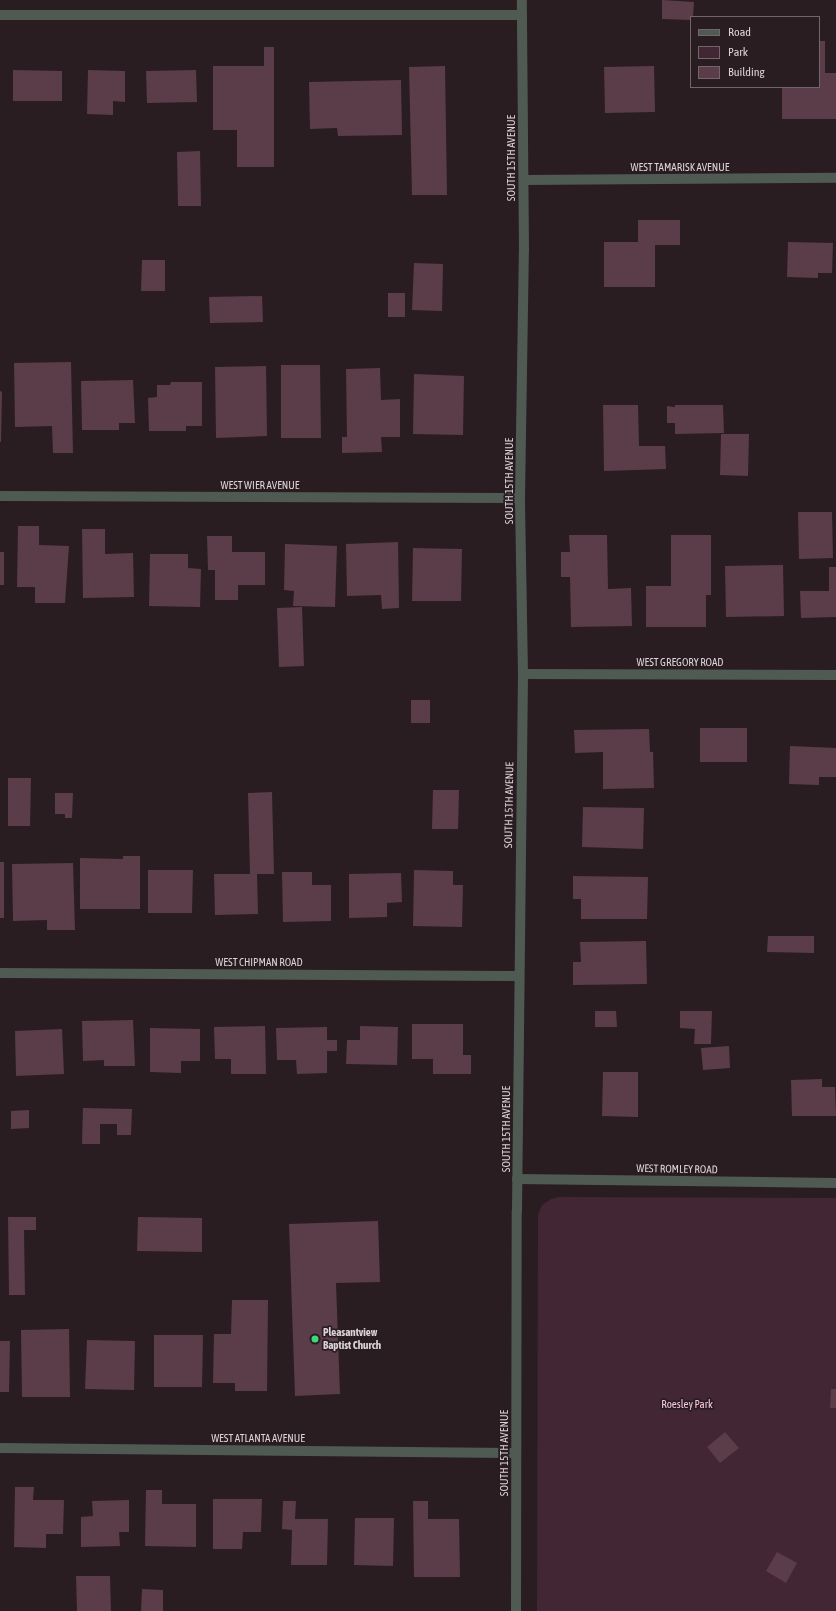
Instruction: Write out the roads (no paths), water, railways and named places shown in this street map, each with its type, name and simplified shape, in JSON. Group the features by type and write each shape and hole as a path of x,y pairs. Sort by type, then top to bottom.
{"street":[{"name":"SOUTH 15TH AVENUE","path":"516,1611 517,1179 523,674 520,498 524,180 522,0"},
{"path":"0,15 522,15"},
{"name":"WEST TAMARISK AVENUE","path":"524,180 836,178"},
{"name":"WEST WIER AVENUE","path":"0,496 520,498"},
{"name":"WEST GREGORY ROAD","path":"523,674 836,675"},
{"name":"WEST CHIPMAN ROAD","path":"0,973 519,976"},
{"name":"WEST ROMLEY ROAD","path":"517,1179 836,1183"},
{"name":"WEST ATLANTA AVENUE","path":"0,1448 516,1453"}],"place":[{"name":"Pleasantview Baptist Church","path":"315,1339"}],"park label":[{"name":"Roesley Park","path":"687,1404"}]}
